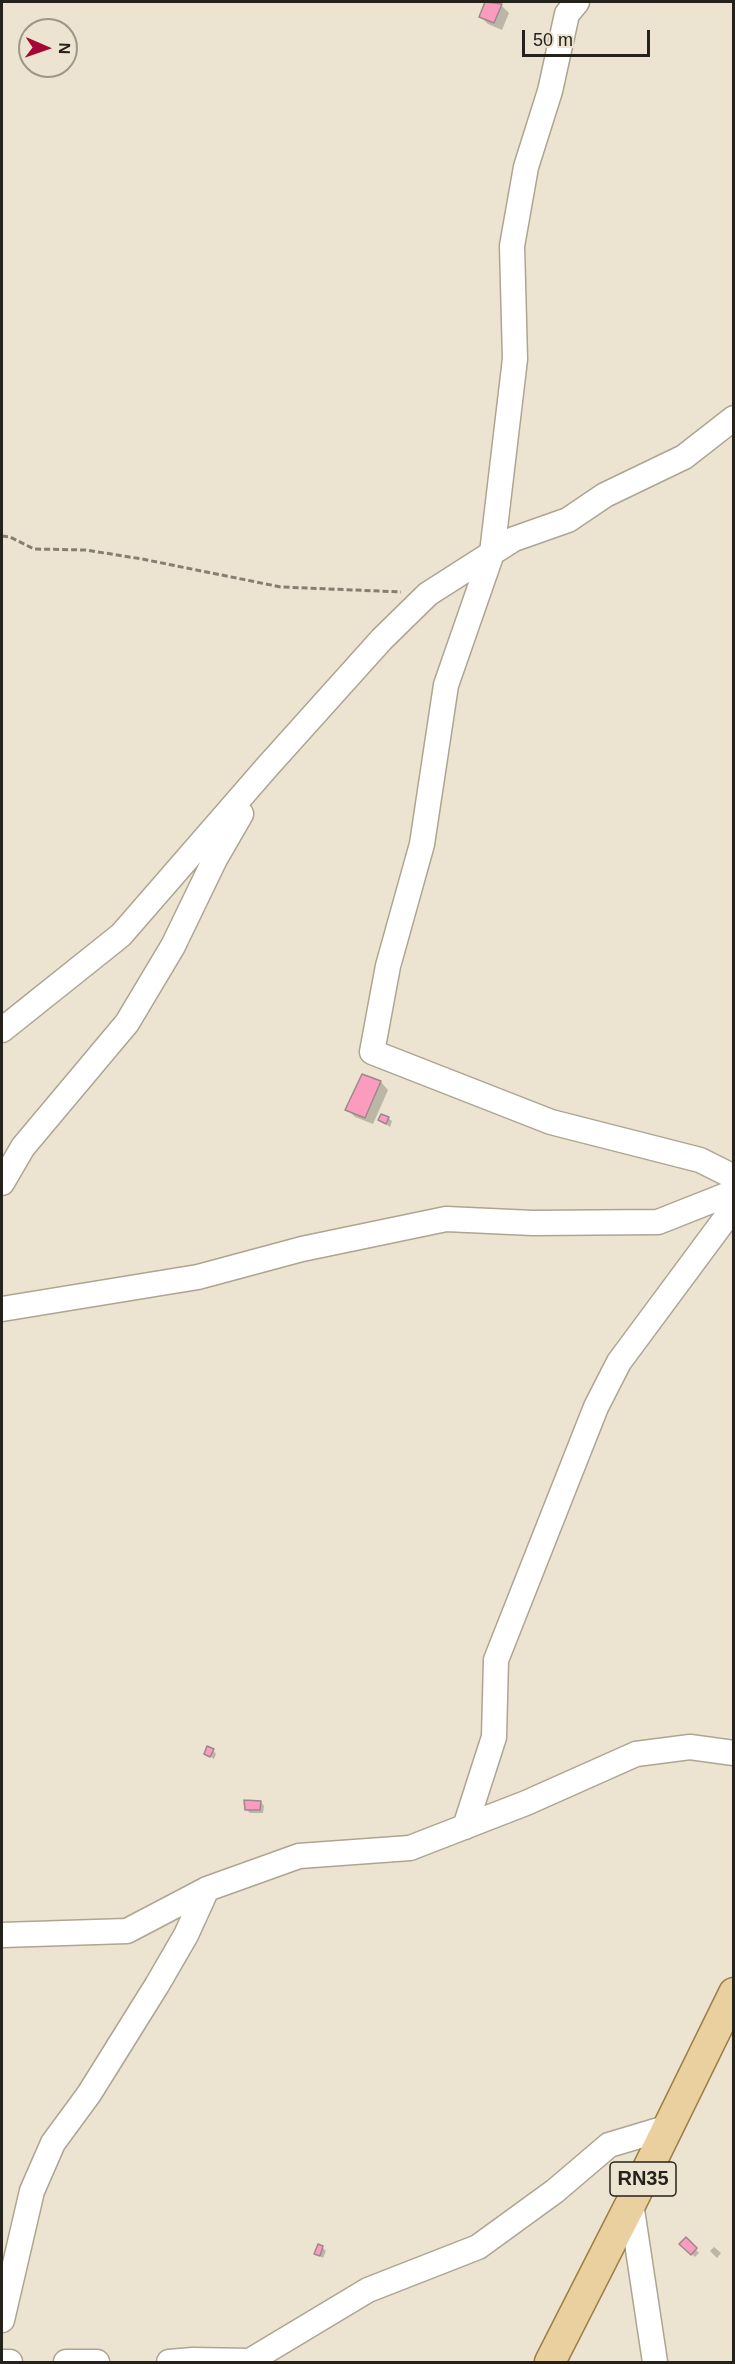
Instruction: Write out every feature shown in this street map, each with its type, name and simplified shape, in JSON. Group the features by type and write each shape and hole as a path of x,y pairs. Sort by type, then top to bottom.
{"main road":[{"name":"RN35","path":"550,2362 734,1993"}],"street":[{"path":"577,2 567,14 550,91 526,167 512,246 514,358 492,553 446,685 422,844 388,966 372,1052 550,1122 700,1160 734,1177"},
{"path":"2,1030 121,935 382,639 428,594 514,539 568,520 605,495 684,457 734,418"},
{"path":"2,1183 24,1147 127,1023 173,946 215,859 267,767"},
{"path":"2,1309 198,1276 302,1249 446,1219 658,1222 734,1192"},
{"path":"465,1827 494,1737 496,1660 596,1407 619,1362 734,1207"},
{"path":"2,1935 128,1931 207,1889 299,1856 410,1848 636,1754 690,1747 734,1753"},
{"path":"2,2320 32,2191 53,2143 88,2094 157,1985 186,1935 207,1889"},
{"path":"169,2362 193,2360 250,2362 368,2290 478,2247 555,2191 609,2145 669,2127"},
{"path":"631,2203 655,2362"},
{"path":"2,2362 10,2362"},
{"path":"66,2362 97,2362"}],"path":[{"path":"2,536 10,537 34,549 86,550 281,587 428,594"}],"building":[{"path":"485,2 502,4 494,23 479,17"},
{"path":"362,1074 381,1081 365,1118 345,1110"},
{"path":"381,1114 389,1117 386,1124 378,1120"},
{"path":"207,1746 214,1749 210,1757 204,1754"},
{"path":"244,1800 261,1801 260,1810 245,1810"},
{"path":"686,2237 697,2248 691,2255 679,2244"},
{"path":"318,2244 323,2246 320,2256 314,2254"}]}
